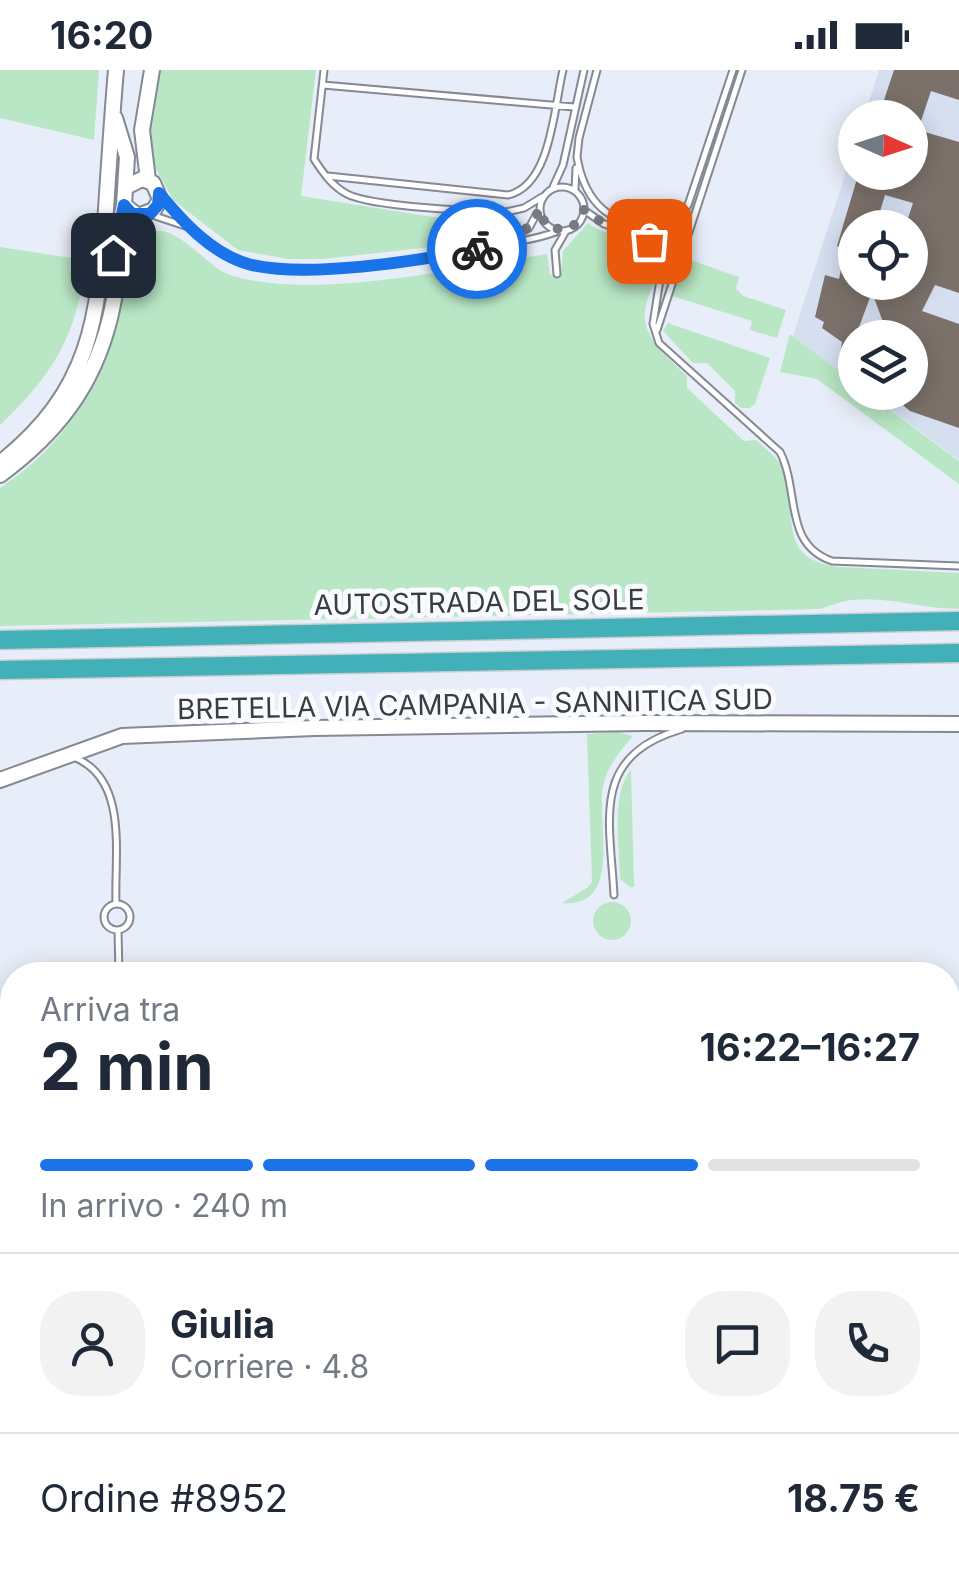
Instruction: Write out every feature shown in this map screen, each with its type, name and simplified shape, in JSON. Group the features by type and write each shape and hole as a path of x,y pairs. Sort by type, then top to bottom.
{"highway":[{"name":"AUTOSTRADA DEL SOLE","path":"0,640 959,620"},
{"path":"0,670 959,653"}],"street":[{"path":"0,463 29,440 60,401 80,364 97,310 116,70"},
{"path":"0,475 36,448 70,408 92,372 110,320 124,244 158,205 159,193 148,180 142,130 152,70"},
{"path":"100,279 113,255 126,187 126,157 113,107"},
{"path":"126,187 135,180 148,180"},
{"path":"124,205 132,214 147,215"},
{"name":"BRETELLA VIA CAMPANIA - SANNITICA SUD","path":"0,780 122,736 314,728 959,724"}],"lane":[{"path":"324,70 314,159 338,188 355,198 506,212 524,208 553,188 563,165 584,70"},
{"path":"325,176 518,194 534,180 543,162 563,70"},
{"path":"574,190 579,138 597,70"},
{"path":"577,157 586,191 608,216 651,231 675,225 688,205 733,70"},
{"path":"656,333 742,70"},
{"path":"322,84 574,107"},
{"path":"553,188 574,190 584,210 604,224 649,241 662,267 655,305 658,343 780,452 788,468 800,536 816,555 832,560 959,566"},
{"path":"159,193 186,226 224,253 246,264 304,271 499,245 562,231 578,224 584,210"},
{"path":"499,245 529,228 542,198"},
{"path":"540,209 546,224 562,231"},
{"path":"147,215 186,226"},
{"path":"557,274 555,250 562,231"},
{"path":"614,895 609,807 612,785 623,764 644,745 677,730 704,725"},
{"path":"65,756 90,765 109,789 116,904"},
{"path":"116,904 124,906 130,918 118,930 110,928 104,917 106,910 116,904"},
{"path":"118,930 119,962"}],"shaded area":[{"path":"879,70 959,70 959,460 891,410 928,410 928,320 838,320 838,370 793,336 840,190 928,190 928,100 869,100"}],"green space":[{"path":"0,70 99,70 94,140 0,118"},
{"path":"157,70 316,70 301,196 508,229 522,221 520,226 503,234 449,245 323,259 288,259 238,250 173,200 155,167 147,135"},
{"path":"739,70 666,284 667,256 662,244 650,233 663,232 687,220"},
{"path":"588,223 638,243 652,253 657,269 645,313 651,337 687,376 687,388 744,441 756,440 779,462 786,477 795,541 803,553 817,562 840,567 959,573 959,609 865,599 820,609 0,626 0,488 46,451 77,410 100,364 120,309 133,247 145,233 157,230 179,238 230,275 302,285 387,280 547,254 550,275 561,276 563,251"},
{"path":"0,247 85,260 77,310 60,351 35,388 0,425"},
{"path":"685,258 739,277 736,288 743,296 786,310 777,338 750,330 752,321 672,296"},
{"path":"668,323 770,358 755,404 741,408 735,403 735,391 707,363 693,363 663,331"},
{"path":"790,334 838,370 838,395 817,379 780,372"},
{"path":"859,410 890,410 959,461 959,484"},
{"path":"618,732 633,736 612,763 604,782 601,876 594,891 582,901 562,903 592,882 587,734"},
{"path":"631,769 634,887 620,879 618,837 620,793"},
{"path":"612,902 625,908 631,921 625,934 612,940 599,934 593,921 599,908"}],"building":[{"path":"894,70 959,70 959,100 931,91 928,100 884,100"},
{"path":"928,133 959,142 959,293 935,285 928,299 928,210 911,210 913,203 885,195 880,210 848,210 854,190 928,190"},
{"path":"825,275 838,279 838,300 869,300 862,320 838,320 838,339 822,328 824,322 815,317"},
{"path":"875,300 928,300 922,311 959,324 959,428 909,410 928,410 928,320 882,320"}],"way so far":[{"path":"477,249 519,236 540,209 551,229 572,228 584,210 604,224 649,241"}],"route":[{"path":"113,255 124,205 132,214 150,214 158,205 159,193 186,226 246,264 304,271 477,249"}]}
